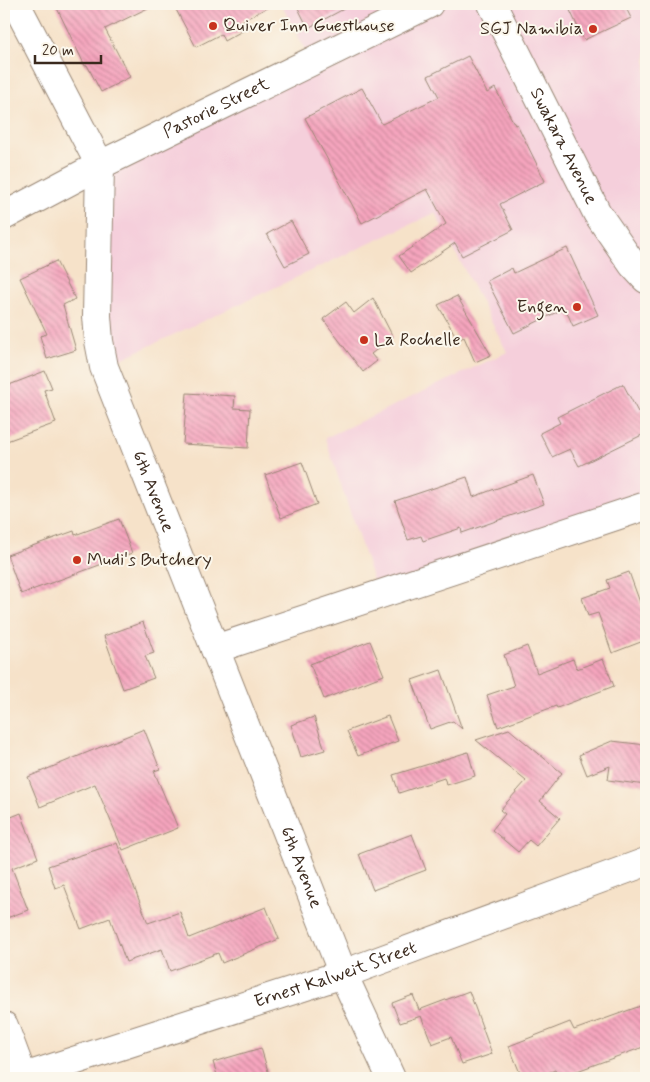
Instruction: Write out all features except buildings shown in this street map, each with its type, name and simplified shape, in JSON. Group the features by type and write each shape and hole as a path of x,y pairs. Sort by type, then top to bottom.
{"street":[{"name":"6th Avenue","path":"16,4 100,164 97,316 104,367 343,974 391,1078"},
{"name":"Pastorie Street","path":"4,216 100,164 429,4"},
{"name":"Swakara Avenue","path":"492,4 597,213 633,265 646,279"},
{"path":"214,649 646,506"},
{"name":"Ernest Kalweit Street","path":"22,1078 343,974 646,862"},
{"path":"4,1026 22,1078"}],"shaded area":[{"path":"281,4 646,4 646,506 378,595 325,438 507,352 435,213 104,367 100,165 311,61"}],"place":[{"name":"Quiver Inn Guesthouse","path":"213,26"},
{"name":"SGJ Namibia","path":"593,29"},
{"name":"Engen","path":"577,307"},
{"name":"La Rochelle","path":"364,340"},
{"name":"Mudi's Butchery","path":"77,560"}]}
